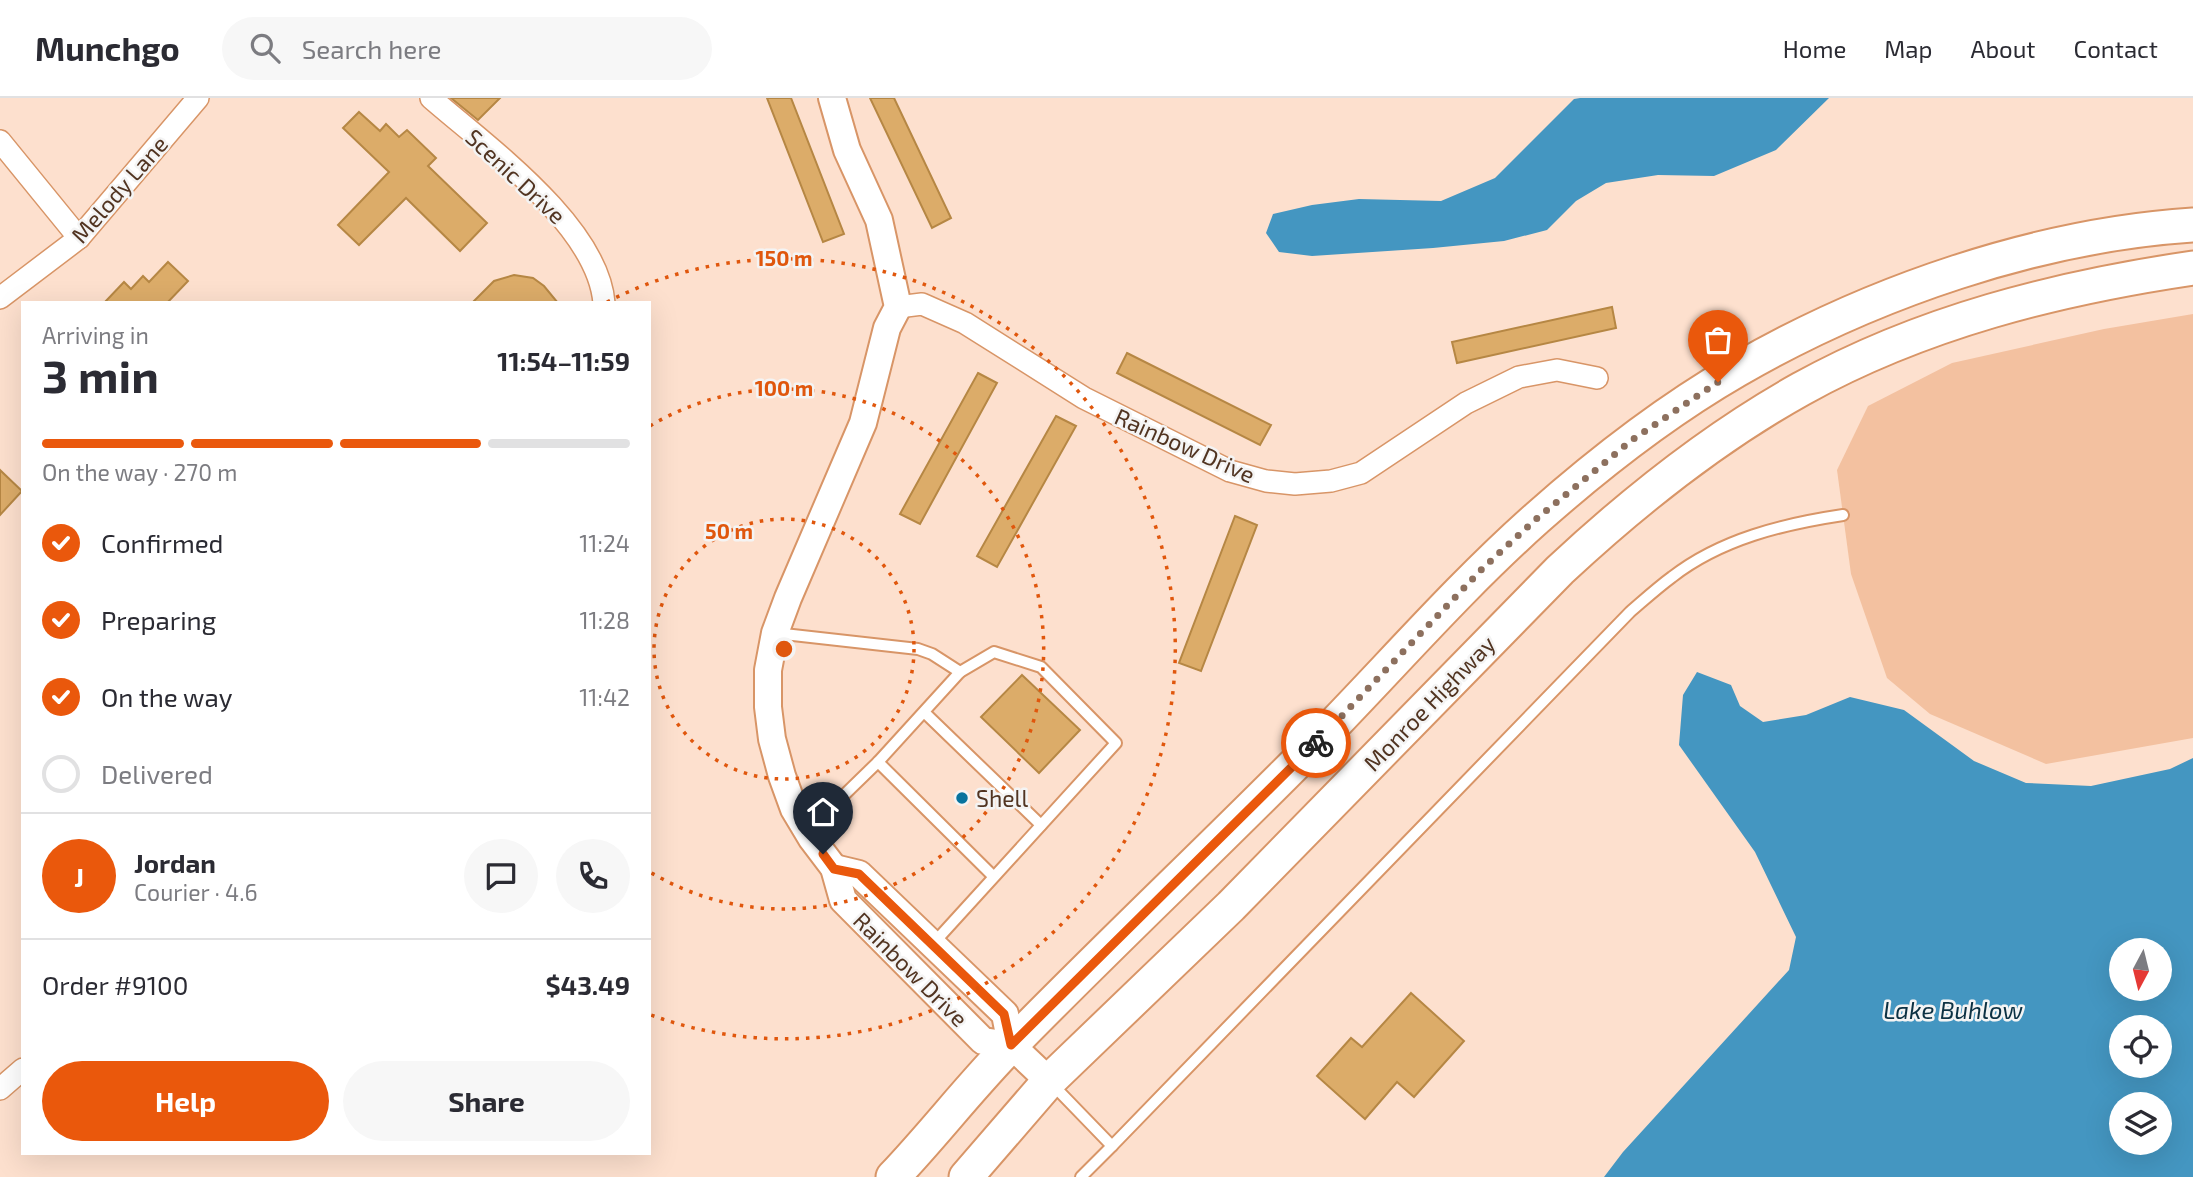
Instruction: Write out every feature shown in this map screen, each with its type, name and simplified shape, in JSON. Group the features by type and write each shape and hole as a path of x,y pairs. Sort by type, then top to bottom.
{"highway":[{"path":"893,1177 1011,1045 1311,749 1483,568 1574,486 1662,419 1737,370 1842,317 1942,277 2021,254 2089,239 2193,225"},
{"name":"Monroe Highway","path":"966,1177 1049,1080 1231,906 1560,570 1618,518 1703,452 1802,389 1870,357 1960,321 2084,286 2193,268"}],"street":[{"name":"Melody Lane","path":"0,298 79,238 198,98"},
{"name":"Scenic Drive","path":"431,98 549,201 581,240 603,290 604,301"},
{"path":"832,98 847,150 879,220 898,307"},
{"path":"0,141 79,238"},
{"name":"Rainbow Drive","path":"1049,1080 1011,1045 983,1041 843,900 834,869 794,809 772,739 768,707 768,670 775,633 863,423 887,328 898,307 922,304 965,323 1084,398 1230,471 1266,481 1295,484 1331,481 1361,473 1466,403 1519,377 1557,370 1597,378"},
{"name":"Rainbow Drive","path":"834,869 859,874 1004,1014 1011,1045"},
{"path":"0,1089 21,1071"}],"lane":[{"path":"1081,1177 1641,603 1672,576 1737,541 1771,529 1843,515"},
{"path":"775,633 918,649 932,653 960,672"},
{"path":"807,831 878,762 960,672 994,652 1041,667 1115,743 932,945"},
{"path":"925,713 1041,825"},
{"path":"948,753 956,744"},
{"path":"965,770 974,760"},
{"path":"878,762 993,876"},
{"path":"984,790 993,779"},
{"path":"911,794 920,785"},
{"path":"1002,807 1011,796"},
{"path":"929,811 938,802"},
{"path":"947,830 956,820"},
{"path":"965,847 974,837"},
{"path":"1049,1080 1112,1146"}],"shaded area":[{"path":"2193,314 2193,738 2046,764 1930,714 1887,678 1851,574 1837,470 1868,406 1952,363 2104,329"}],"water":[{"path":"1829,98 1776,150 1714,176 1658,175 1606,183 1576,201 1547,230 1504,241 1312,256 1279,252 1266,233 1273,214 1312,205 1359,199 1441,201 1495,178 1574,99"},
{"name":"Lake Buhlow","path":"1697,672 1731,685 1740,706 1763,722 1806,715 1850,697 1904,710 1974,761 2026,783 2091,786 2170,769 2193,758 2193,1177 1604,1177 1623,1152 1789,970 1796,937 1755,852 1679,745 1683,695"}],"building":[{"path":"451,98 500,98 478,120"},
{"path":"767,98 791,98 844,234 823,242"},
{"path":"870,98 894,98 951,218 932,228"},
{"path":"359,112 380,131 386,124 399,137 407,130 436,158 428,166 487,223 460,251 406,198 359,245 338,225 389,172 343,128"},
{"path":"168,262 188,281 169,301 106,301 124,282 131,289 143,276 149,282"},
{"path":"514,275 533,278 556,301 474,301 494,281"},
{"path":"1612,307 1616,328 1457,363 1452,342"},
{"path":"1127,353 1271,425 1260,445 1117,373"},
{"path":"978,373 997,383 920,524 900,514"},
{"path":"1056,416 1076,426 997,567 977,556"},
{"path":"0,470 21,492 0,515"},
{"path":"1235,516 1257,525 1201,671 1179,663"},
{"path":"1022,675 1080,730 1039,773 981,717"},
{"path":"1411,993 1464,1041 1414,1097 1397,1082 1365,1119 1317,1076 1351,1038 1362,1047"}],"way so far":[{"path":"1316,743 1483,568 1535,520 1632,440 1718,382"}],"place":[{"name":"Shell","path":"962,798"}],"route":[{"path":"823,854 834,869 859,874 1004,1014 1011,1045 1316,743"}]}
